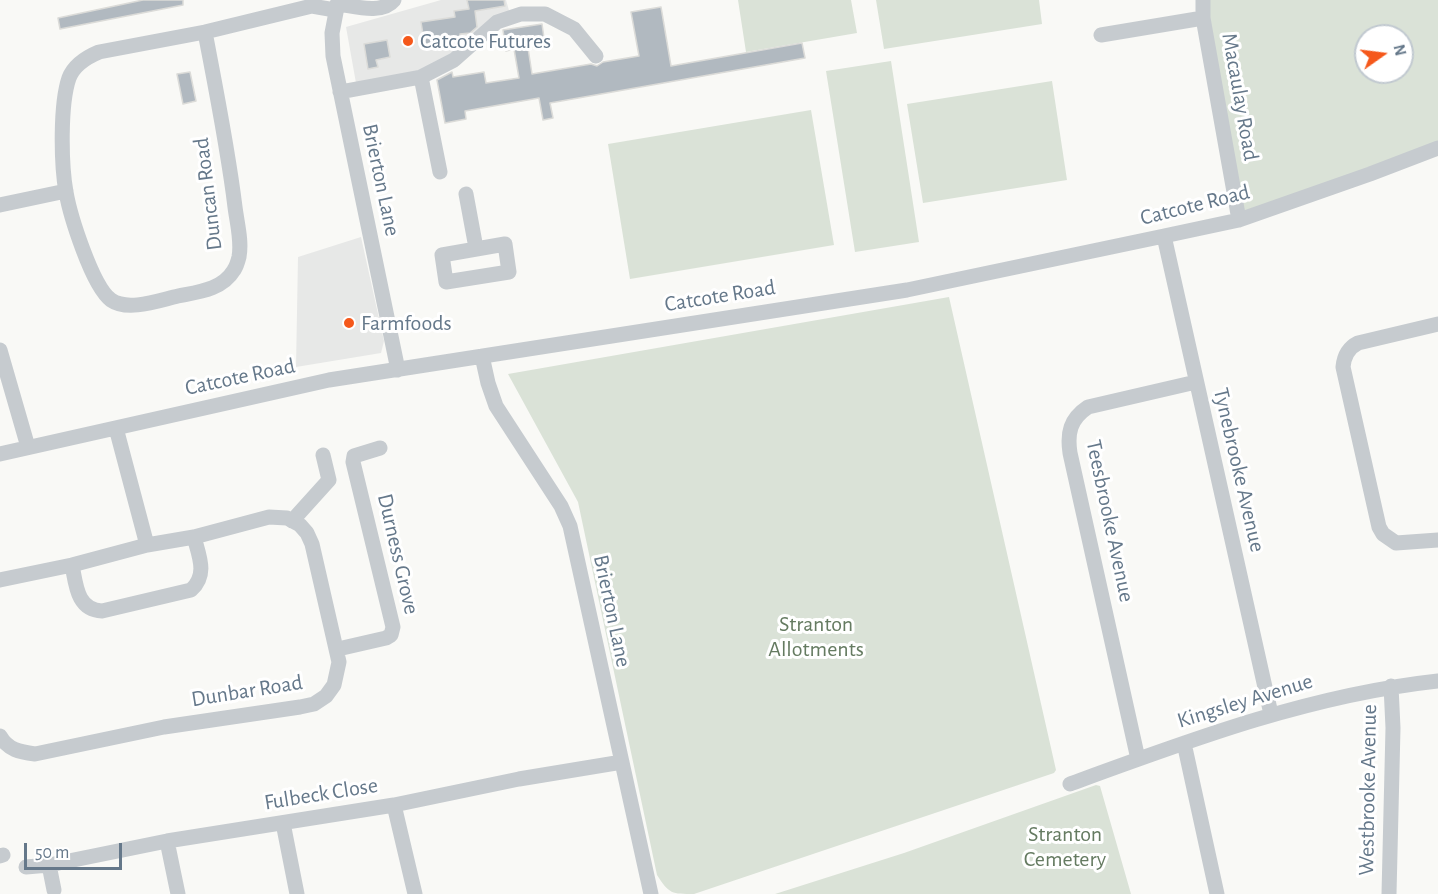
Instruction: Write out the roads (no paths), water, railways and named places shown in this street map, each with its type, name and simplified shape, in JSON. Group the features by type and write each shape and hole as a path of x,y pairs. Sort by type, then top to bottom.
{"street":[{"name":"Duncan Road","path":"205,32 221,114 239,243 239,258 230,275 210,289 127,305 112,300 100,286 84,252 66,191 62,128 69,78 78,65 99,52 205,32 312,6 376,8 390,5 394,0"},
{"name":"Macaulay Road","path":"1203,0 1203,18 1239,220"},
{"name":"Brierton Lane","path":"337,5 332,33 333,56 398,369"},
{"path":"340,92 421,77 454,60 497,22 521,14 545,14 574,29 596,56"},
{"name":"Macaulay Road","path":"1101,35 1203,18"},
{"path":"421,77 440,172"},
{"name":"Catcote Road","path":"0,454 329,380 907,290 1164,236 1239,220 1438,148"},
{"path":"0,205 66,191"},
{"path":"466,194 476,248"},
{"name":"Tynebrooke Avenue","path":"1164,236 1271,714"},
{"path":"1438,324 1351,346 1346,353 1343,367 1379,527 1383,534 1396,543 1438,540"},
{"path":"0,350 28,447"},
{"name":"Brierton Lane","path":"482,356 496,406 561,506 570,526 651,894"},
{"name":"Teesbrooke Avenue","path":"1138,759 1073,465 1069,434 1071,423 1088,407 1196,382"},
{"path":"116,428 147,545"},
{"name":"Durness Grove","path":"338,649 386,638 391,635 393,627 353,462 354,456 380,448"},
{"path":"0,580 72,565 147,545 194,537 269,517 292,521 329,480 323,455"},
{"name":"Dunbar Road","path":"0,736 5,745 19,752 35,754 164,727 300,707 314,704 326,696 334,685 339,670 338,649 312,544 307,533 292,521"},
{"path":"72,565 82,603 88,608 102,611 191,590 197,584 202,569 194,537"},
{"name":"Kingsley Avenue","path":"1070,784 1093,781 1138,759 1271,714 1391,686 1438,681"},
{"name":"Westbrooke Avenue","path":"1389,894 1393,728 1391,686"},
{"path":"1184,743 1216,894"},
{"name":"Fulbeck Close","path":"26,867 49,865 167,841 394,805 519,779 622,762"},
{"path":"394,805 415,894"},
{"path":"283,824 297,894"},
{"path":"167,841 178,894"},
{"path":"49,865 54,890"}],"place":[{"name":"Catcote Futures","path":"408,41"},
{"name":"Farmfoods","path":"349,323"}],"park label":[{"name":"Stranton Allotments","path":"816,636"},
{"name":"Stranton Cemetery","path":"1065,846"}]}
